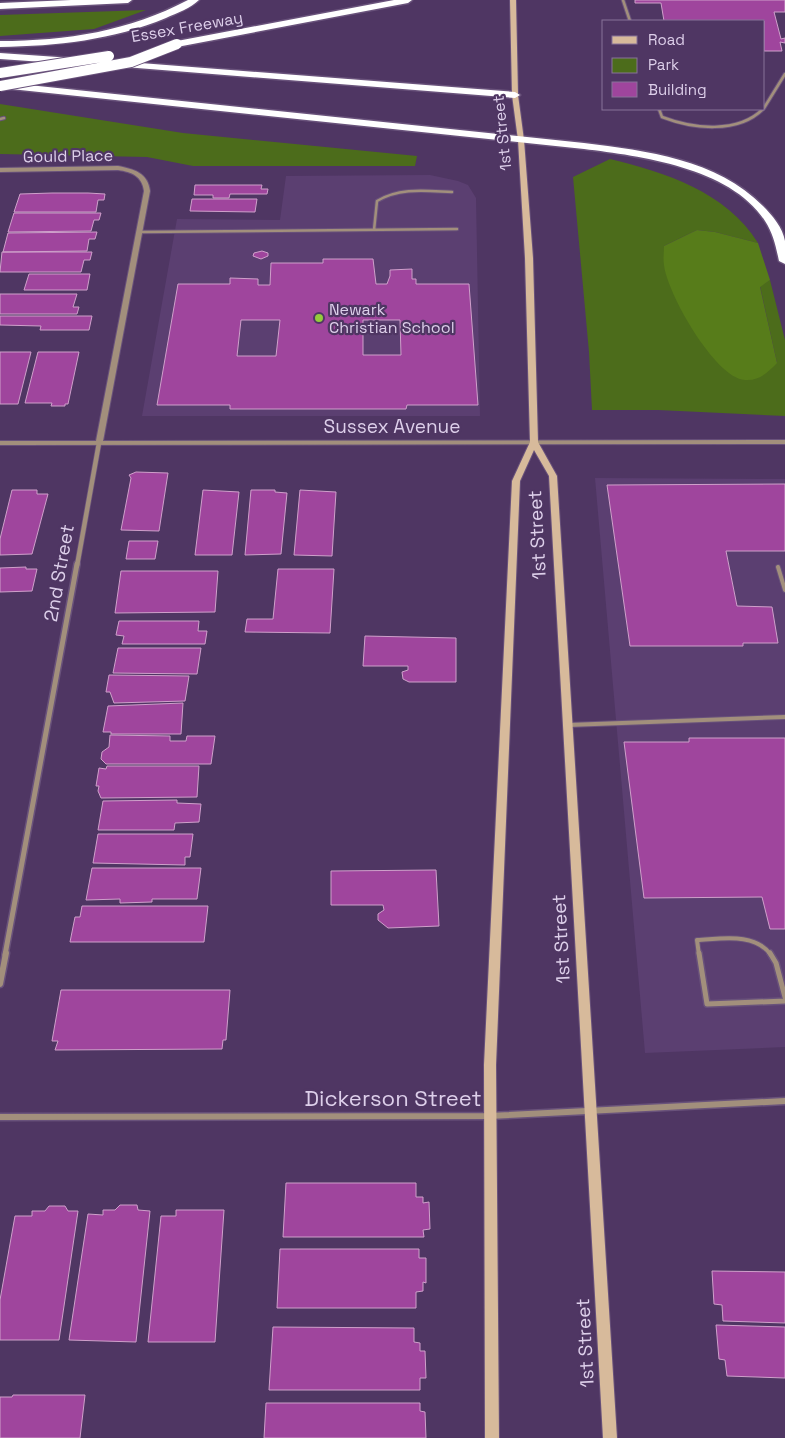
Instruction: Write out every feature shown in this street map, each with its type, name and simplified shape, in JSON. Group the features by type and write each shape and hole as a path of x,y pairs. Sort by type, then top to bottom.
{"highway":[{"name":"Essex Freeway","path":"3,6 128,0"},
{"path":"0,44 56,42 107,34 158,18 195,0"},
{"name":"Essex Freeway","path":"0,73 177,44 408,0"},
{"path":"0,86 132,62 177,44"},
{"path":"0,56 515,95"},
{"path":"0,86 608,149 651,156 712,176 742,194 766,215 780,240 785,261"}],"main road":[{"name":"1st Street","path":"492,1438 489,1116 516,481 534,442 529,258 521,140 515,95 512,0"},
{"name":"1st Street","path":"534,442 553,476 610,1438"}],"street":[{"name":"Gould Place","path":"0,170 108,168 136,172"},
{"name":"2nd Street","path":"0,984 147,186 136,172"},
{"name":"Sussex Avenue","path":"0,443 785,442"},
{"name":"Dickerson Street","path":"0,1117 489,1116 785,1102"}],"lane":[{"path":"623,0 630,20"},
{"path":"765,105 785,74"},
{"path":"659,110 662,118 683,125 735,126 762,110"},
{"path":"0,119 4,118"},
{"path":"374,230 377,201 384,195 394,192 452,192"},
{"path":"139,232 457,229"},
{"path":"778,567 785,590"},
{"path":"568,726 785,716"},
{"path":"785,997 773,958 760,944 742,938 697,940 707,1004 785,1001"}],"shaded area":[{"name":"Newark Christian School","path":"430,175 468,185 476,198 480,416 142,416 177,219 280,220 286,176"},
{"path":"595,478 785,479 785,1047 645,1053"}],"green space":[{"path":"146,10 94,29 0,36 0,15"},
{"path":"0,104 183,133 417,156 415,166 193,166 147,157 0,154"},
{"path":"610,159 652,170 712,197 745,225 758,243 715,232 697,230 664,246 777,363 760,286 770,280 785,340 785,416 658,410 592,410 589,352 573,177"},
{"path":"697,230 715,232 758,243 770,280 760,287 777,363 767,373 755,379 745,380 733,376 720,365 694,332 667,278 664,265 664,246"}],"building":[{"path":"635,0 785,0 785,12 774,12 781,39 785,38 785,43 780,42 782,51 765,51 765,20 664,20 661,3 635,3"},
{"path":"195,185 262,185 261,189 268,189 267,194 230,194 229,198 213,198 213,195 194,195"},
{"path":"20,194 105,194 104,200 98,200 96,212 14,212"},
{"path":"192,199 257,199 255,212 190,211"},
{"path":"14,213 101,213 99,220 94,220 91,231 8,232"},
{"path":"97,232 95,239 89,239 87,251 3,252 8,233"},
{"path":"262,251 268,253 268,256 261,259 253,256 254,253"},
{"path":"2,252 92,252 90,260 84,260 81,272 0,272"},
{"path":"323,259 373,259 376,284 387,284 390,270 412,269 412,279 416,279 416,284 469,284 478,405 407,405 406,409 230,409 230,405 157,405 178,284 230,284 230,278 258,279 258,285 270,285 271,263 323,263","holes":["241,320 280,320 276,356 237,356","363,320 400,320 401,355 363,355"]},
{"path":"29,274 90,274 87,290 24,290"},
{"path":"0,294 77,294 73,307 79,307 77,314 0,314"},
{"path":"0,316 92,316 89,330 40,330 41,326 0,325"},
{"path":"0,352 31,352 18,404 0,404"},
{"path":"38,352 79,352 68,404 65,404 65,406 51,406 52,403 25,403"},
{"path":"136,472 168,473 159,531 121,530 131,478 129,475"},
{"path":"785,484 785,551 726,551 737,606 772,607 778,643 743,643 743,646 630,646 607,485"},
{"path":"12,490 37,490 37,494 48,494 32,554 0,555 0,539"},
{"path":"203,490 239,492 232,555 195,555"},
{"path":"251,490 275,490 275,492 287,493 281,554 245,555"},
{"path":"300,490 336,492 332,556 294,555"},
{"path":"129,541 158,541 155,559 126,559"},
{"path":"26,567 26,569 37,569 32,591 0,592 0,568"},
{"path":"278,569 334,569 330,633 245,632 247,619 273,619"},
{"path":"121,571 218,571 215,612 115,613"},
{"path":"119,621 199,621 198,631 207,631 205,644 122,644 124,636 116,635"},
{"path":"365,636 456,638 456,682 409,682 403,679 402,672 408,670 408,666 363,666"},
{"path":"118,648 201,648 197,674 113,673"},
{"path":"109,675 189,676 185,701 114,703 110,692 106,692"},
{"path":"183,703 181,734 111,734 111,732 103,732 108,706"},
{"path":"110,735 170,736 170,741 186,741 187,736 215,736 211,764 106,764 101,759 102,752 109,747"},
{"path":"689,738 785,738 785,929 770,929 762,897 644,898 624,742 689,742"},
{"path":"107,766 199,766 197,797 101,798 98,791 99,786 96,786 99,768 106,769"},
{"path":"177,800 177,803 201,804 199,822 175,823 174,830 98,830 103,801"},
{"path":"98,834 193,834 190,857 185,857 185,865 93,863"},
{"path":"92,868 201,868 197,899 152,899 152,902 120,903 120,899 86,900"},
{"path":"436,870 439,926 388,928 378,920 378,914 384,910 383,905 331,905 331,871"},
{"path":"82,906 208,906 204,942 70,942 75,917 80,917"},
{"path":"61,990 230,990 226,1040 223,1040 222,1049 55,1050 58,1041 52,1041"},
{"path":"286,1183 416,1183 416,1197 423,1197 423,1203 429,1202 430,1229 423,1230 424,1237 283,1237"},
{"path":"120,1205 137,1205 138,1210 150,1211 136,1342 69,1340 88,1214 103,1215 103,1210 115,1210"},
{"path":"49,1206 65,1206 68,1211 78,1211 59,1340 0,1340 0,1300 15,1216 32,1216 32,1211 45,1211"},
{"path":"176,1210 224,1210 215,1342 148,1342 161,1216 176,1216"},
{"path":"280,1249 419,1249 419,1258 426,1258 426,1283 423,1282 423,1291 416,1292 416,1308 277,1308"},
{"path":"712,1271 785,1272 785,1323 723,1321 722,1305 714,1304"},
{"path":"716,1325 785,1327 785,1378 727,1376 725,1360 719,1359"},
{"path":"273,1327 414,1328 414,1342 420,1343 420,1351 425,1351 426,1378 420,1378 420,1390 269,1390"},
{"path":"13,1395 85,1395 80,1438 0,1438 0,1397 12,1397"},
{"path":"266,1403 420,1403 420,1411 425,1412 426,1438 264,1438"}],"place":[{"name":"Newark Christian School","path":"319,318"}]}
